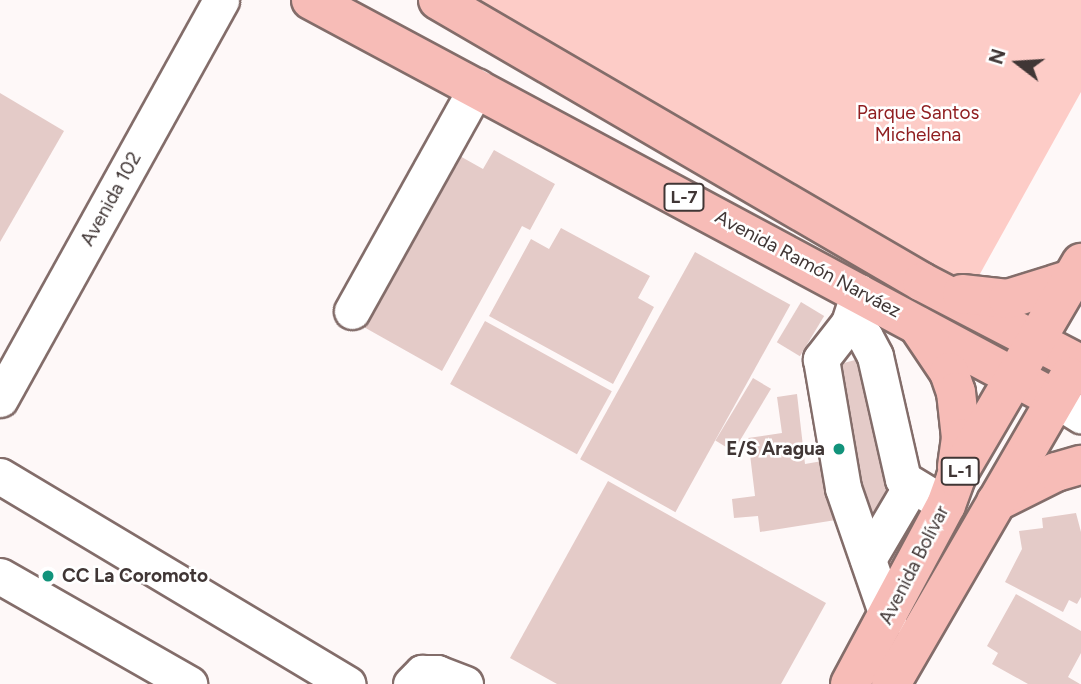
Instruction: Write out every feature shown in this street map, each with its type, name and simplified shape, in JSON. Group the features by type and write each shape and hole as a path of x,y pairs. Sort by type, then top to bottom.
{"main road":[{"name":"Avenida Ramón Narváez","path":"311,0 477,86 854,307 914,321 1016,375 1068,407"},
{"name":"Avenida Ramón Narváez","path":"438,0 936,289 1080,361"},
{"path":"936,289 1008,299 1077,271"},
{"name":"Avenida Bolívar","path":"850,684 888,618 951,491 1077,271"},
{"path":"914,321 934,346 956,392 961,438 951,491"},
{"name":"Avenida Bolívar","path":"891,684 996,502 1068,407 1080,361"},
{"path":"996,502 1056,472 1081,465"}],"street":[{"name":"Avenida 102","path":"0,399 221,0"},
{"path":"352,311 477,86"},
{"path":"854,307 875,356 902,479 911,486 951,491"},
{"path":"854,307 821,359 843,488 888,618"},
{"path":"0,476 347,684"},
{"path":"868,559 911,486"},
{"path":"0,576 189,684"},
{"path":"411,684 422,673 437,673 465,684"}],"green space":[{"name":"Parque Santos Michelena","path":"462,0 1081,0 1081,92 966,299"}],"building":[{"path":"0,93 64,131 0,242"},
{"path":"494,150 555,184 530,230 522,226 442,371 362,326 458,155 483,169"},
{"path":"561,228 650,276 638,298 654,307 613,384 489,316 531,239 549,249"},
{"path":"695,252 790,305 675,512 580,459"},
{"path":"801,302 824,316 800,356 777,342"},
{"path":"485,321 612,391 577,454 450,384"},
{"path":"866,357 898,530 861,516 760,532 758,516 734,518 732,499 755,496 748,438 782,433 777,397 797,394 805,464 851,456 833,366"},
{"path":"753,378 771,389 733,451 715,441"},
{"path":"608,481 826,603 781,684 557,684 510,658"},
{"path":"1076,513 1081,532 1081,597 1077,604 1069,600 1063,612 1005,582 1022,549 1019,531 1043,528 1042,518"},
{"path":"1016,594 1081,631 1081,653 1068,677 1080,684 1028,684 992,664 998,653 987,646"}],"place":[{"name":"E/S Aragua","path":"839,449"},
{"name":"CC La Coromoto","path":"48,576"}]}
